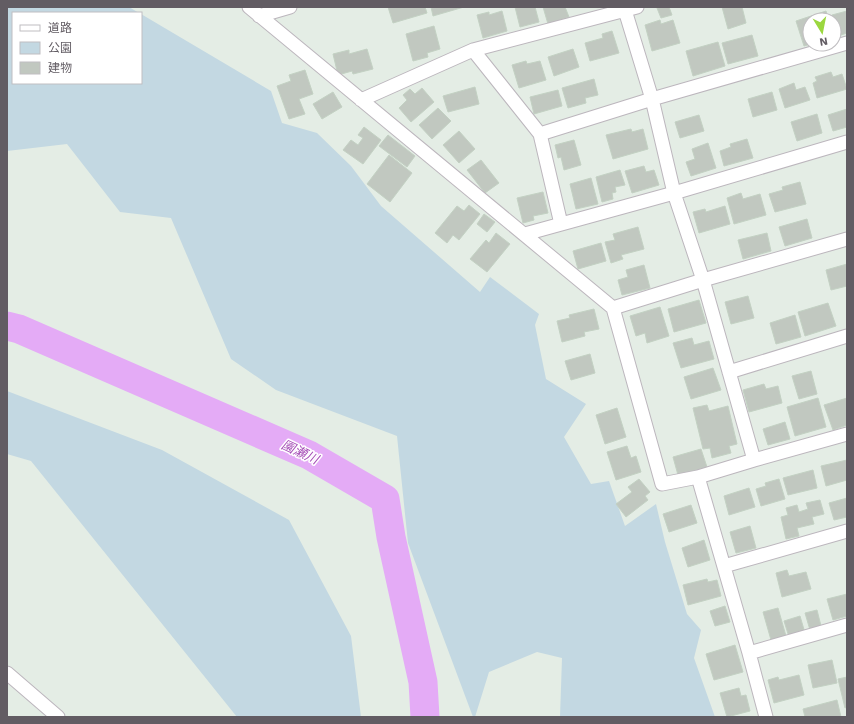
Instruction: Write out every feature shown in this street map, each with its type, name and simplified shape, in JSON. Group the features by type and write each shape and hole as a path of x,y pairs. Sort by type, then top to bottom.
{"street":[{"path":"249,7 613,308 662,484 698,477 847,434"},
{"path":"259,16 290,7"},
{"path":"361,100 473,50 629,8 674,193 703,280 754,460"},
{"path":"540,134 652,99 847,43"},
{"path":"473,50 540,134 561,224"},
{"path":"525,234 674,193 847,142"},
{"path":"613,308 703,280 847,239"},
{"path":"729,372 847,336"},
{"path":"698,477 766,717"},
{"path":"724,566 847,531"},
{"path":"749,653 847,625"},
{"path":"7,673 58,717"}],"green space":[{"path":"7,7 129,7 137,12 12,12 12,84 142,84 142,15 271,91 282,123 317,133 351,166 381,206 480,292 490,277 539,314 535,325 546,379 586,404 564,437 591,484 609,481 625,526 656,504 665,542 687,614 701,630 694,658 715,717 560,717 562,658 537,652 489,672 475,717 473,717 408,543 397,436 276,390 231,359 171,218 120,212 67,144 7,151"},
{"path":"7,391 162,450 289,520 351,636 361,717 237,717 31,461 7,454"}],"building":[{"path":"388,7 425,7 427,13 393,23"},
{"path":"431,7 464,7 433,16"},
{"path":"515,7 535,7 539,22 520,27"},
{"path":"543,7 565,7 569,17 548,24"},
{"path":"669,7 672,15 661,18 657,8"},
{"path":"722,7 742,7 746,23 728,29"},
{"path":"502,11 507,31 483,38 477,15 489,12 489,15"},
{"path":"847,11 847,33 842,35 842,12"},
{"path":"802,19 802,40 796,21"},
{"path":"660,20 661,24 673,20 680,43 652,51 645,25"},
{"path":"434,26 440,49 427,53 428,57 413,61 406,34"},
{"path":"612,31 619,53 590,61 585,43 603,38 602,34"},
{"path":"752,35 758,56 728,64 722,43"},
{"path":"718,42 725,66 693,76 686,51"},
{"path":"367,49 373,69 353,74 352,71 338,75 333,54 349,50 349,54"},
{"path":"573,49 579,67 554,76 548,57"},
{"path":"526,61 527,64 540,61 546,80 519,88 512,65"},
{"path":"305,70 313,94 299,99 305,114 289,119 277,86 291,81 289,75"},
{"path":"831,72 833,77 842,74 847,89 817,98 813,83 817,81 815,77"},
{"path":"594,79 598,95 585,98 586,103 568,108 562,88"},
{"path":"794,83 796,90 805,87 810,100 785,108 779,89"},
{"path":"475,87 479,104 448,112 443,96"},
{"path":"422,88 434,102 411,122 399,108 407,100 403,95 410,89 415,94"},
{"path":"558,90 562,106 534,114 530,97"},
{"path":"333,92 342,107 322,119 313,104"},
{"path":"772,92 777,110 753,117 748,99"},
{"path":"438,108 451,121 432,139 419,125"},
{"path":"847,109 847,127 833,131 828,115"},
{"path":"817,114 822,133 797,141 791,122"},
{"path":"699,115 704,131 680,138 675,122"},
{"path":"364,127 381,140 363,164 343,150 351,140 358,145 363,138 358,135"},
{"path":"631,129 632,132 643,129 648,149 613,159 606,135"},
{"path":"459,131 475,149 459,163 443,145"},
{"path":"388,135 415,156 407,167 379,146"},
{"path":"747,139 753,158 724,166 720,151 731,147 730,144"},
{"path":"574,140 581,165 564,170 561,157 558,158 555,145"},
{"path":"708,143 716,168 691,176 686,162 695,159 692,149"},
{"path":"389,155 412,173 390,202 367,184"},
{"path":"481,160 499,183 485,193 467,170"},
{"path":"644,166 646,172 654,170 659,185 632,193 625,171"},
{"path":"620,170 625,185 615,187 616,192 612,193 613,199 602,202 596,177"},
{"path":"591,178 598,204 576,209 570,184"},
{"path":"800,182 806,204 775,212 769,194 783,190 782,187"},
{"path":"543,192 548,213 533,216 534,220 523,223 517,198"},
{"path":"741,193 743,199 760,194 766,215 734,224 727,198"},
{"path":"469,205 480,214 459,240 453,235 447,243 435,233 457,206 464,211"},
{"path":"725,206 730,224 699,233 693,212 705,209 706,212"},
{"path":"484,214 495,222 487,232 477,224"},
{"path":"807,219 812,238 785,246 779,227"},
{"path":"638,227 644,249 621,255 623,259 611,263 605,242 615,240 613,234"},
{"path":"496,233 510,244 487,272 470,259 486,240 489,243"},
{"path":"767,233 771,251 743,259 738,240"},
{"path":"601,243 606,261 578,269 573,251"},
{"path":"847,264 847,286 831,290 826,270"},
{"path":"644,265 650,288 622,295 618,280 628,277 626,270"},
{"path":"748,296 754,318 731,324 725,302"},
{"path":"699,300 706,323 674,332 668,309"},
{"path":"828,303 836,326 805,336 798,312"},
{"path":"660,307 669,336 647,343 645,333 636,336 630,316"},
{"path":"594,309 599,329 584,332 585,336 562,342 557,321 570,318 569,315"},
{"path":"795,315 801,337 776,344 770,323"},
{"path":"692,338 694,345 709,341 714,359 681,368 673,343"},
{"path":"590,354 595,373 571,380 565,361"},
{"path":"713,368 721,390 691,399 684,377"},
{"path":"811,371 817,394 799,399 792,376"},
{"path":"764,384 766,389 778,386 782,403 749,412 743,390"},
{"path":"818,398 826,427 795,436 787,407"},
{"path":"847,398 847,425 833,430 824,405"},
{"path":"707,405 709,411 728,406 737,444 729,446 731,453 712,458 710,448 703,449 693,408"},
{"path":"617,408 626,437 605,444 596,415"},
{"path":"785,422 790,439 768,445 763,429"},
{"path":"627,446 631,458 636,456 641,472 616,480 607,452"},
{"path":"701,449 707,467 678,475 673,457"},
{"path":"847,460 847,480 826,486 821,466"},
{"path":"813,470 817,488 788,495 783,478"},
{"path":"639,479 650,492 645,496 648,500 626,517 616,504 632,492 628,487"},
{"path":"779,479 785,499 761,506 756,489 766,486 765,483"},
{"path":"749,488 755,507 729,515 724,496"},
{"path":"847,498 847,517 834,520 829,503"},
{"path":"820,500 824,514 812,517 814,524 797,528 799,536 786,539 781,517 788,515 786,508 797,505 799,512 808,509 806,503"},
{"path":"691,505 697,523 669,532 663,514"},
{"path":"750,526 756,548 736,553 730,532"},
{"path":"704,540 710,560 688,567 682,548"},
{"path":"787,570 789,576 806,572 811,589 782,597 776,573"},
{"path":"707,579 708,582 717,580 721,596 688,605 683,585"},
{"path":"847,594 847,616 833,620 827,599"},
{"path":"725,606 730,622 715,626 710,611"},
{"path":"778,608 786,636 771,640 763,612"},
{"path":"817,610 821,626 810,630 805,613"},
{"path":"800,616 805,633 789,637 784,621"},
{"path":"735,645 743,672 714,680 706,654"},
{"path":"832,660 837,683 813,688 808,665"},
{"path":"799,675 804,695 774,703 768,680 778,677 779,680"},
{"path":"847,677 847,707 845,708 838,679"},
{"path":"739,688 741,696 746,695 750,711 727,717 720,693"},
{"path":"837,700 841,717 805,717 803,709"}],"waterway":[{"name":"園瀬川","path":"7,326 19,329 309,455 385,499 391,537 423,682 425,717"}]}
